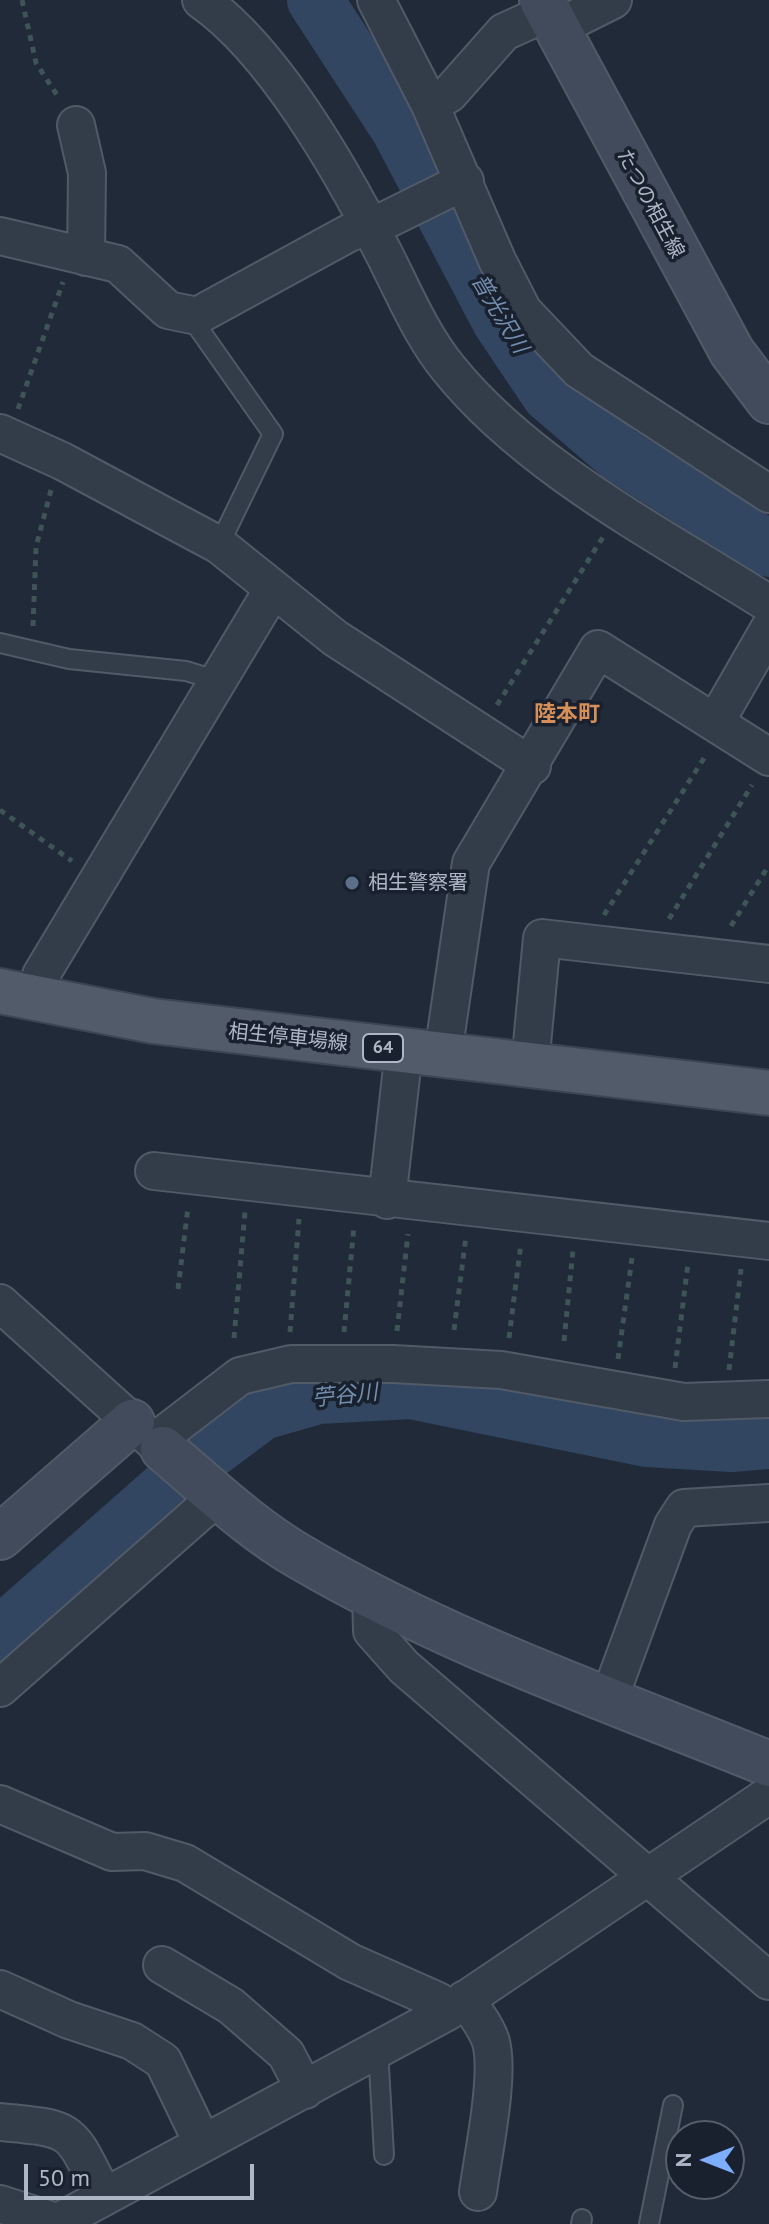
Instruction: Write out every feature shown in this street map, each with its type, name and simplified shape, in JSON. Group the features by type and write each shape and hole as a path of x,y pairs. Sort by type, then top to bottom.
{"main road":[{"name":"相生停車場線","path":"17,995 153,1021 769,1093"}],"street":[{"path":"201,0 241,36 278,81 378,221 420,325 447,368 531,452 769,604"},
{"path":"376,0 430,105 458,183 523,311 579,370 769,494"},
{"path":"430,105 449,94 504,32 549,13 613,0"},
{"name":"たつの相生線","path":"549,13 732,352 769,401"},
{"path":"76,125 87,173 80,255"},
{"path":"0,236 118,264 168,310 197,316 378,221 458,183"},
{"path":"4,434 62,461 219,545 335,638 532,766"},
{"path":"17,995 41,975 273,589"},
{"path":"719,726 769,629"},
{"path":"385,1199 471,863 532,766 598,649 719,726 761,770"},
{"path":"530,1065 542,938 769,964"},
{"path":"154,1171 469,1209 757,1239"},
{"path":"0,1303 150,1438 215,1493 301,1558 455,1637 769,1764"},
{"path":"0,1537 240,1376 291,1364 393,1364 501,1370 684,1402 726,1403 769,1399"},
{"path":"0,1688 215,1493"},
{"path":"609,1699 673,1525 684,1508 769,1503"},
{"path":"371,1595 372,1631 404,1667 769,1981"},
{"path":"0,2204 58,2223 103,2195 305,2090 456,2006 769,1795"},
{"path":"0,1804 112,1852 145,1851 185,1863 350,1962 456,2006 483,2025 492,2045 492,2082 478,2192"},
{"path":"162,1965 231,2006 286,2054 305,2090"},
{"path":"0,1989 69,2020 132,2041 163,2061 202,2142"},
{"path":"0,2122 58,2128 69,2135 103,2195"}],"lane":[{"path":"197,316 199,329 273,434 219,545"},
{"path":"0,643 69,659 186,671 219,681"},
{"path":"378,2049 384,2155"},
{"path":"649,2224 673,2105"}],"path":[{"path":"22,0 36,63 76,125"},
{"path":"4,434 80,255"},
{"path":"31,651 36,547 47,499 62,461"},
{"path":"480,733 620,509"},
{"path":"587,943 719,726"},
{"path":"649,950 761,770"},
{"path":"0,810 99,880"},
{"path":"712,957 769,865"},
{"path":"178,1289 192,1176"},
{"path":"234,1338 248,1183"},
{"path":"289,1337 302,1189"},
{"path":"343,1337 385,1199"},
{"path":"385,1199 393,1364"},
{"path":"454,1330 469,1209"},
{"path":"509,1338 524,1215"},
{"path":"564,1341 577,1220"},
{"path":"614,1388 637,1227"},
{"path":"675,1369 692,1233"},
{"path":"726,1403 757,1239"}],"waterway":[{"name":"普光沢川","path":"315,0 399,129 500,321 549,394 619,454 769,549"},
{"name":"苧谷川","path":"0,1635 203,1456 262,1412 318,1396 411,1391 647,1439 731,1444 769,1441"}],"place":[{"name":"相生警察署","path":"352,883"}],"district":[{"name":"陸本町","path":"567,715"}]}
